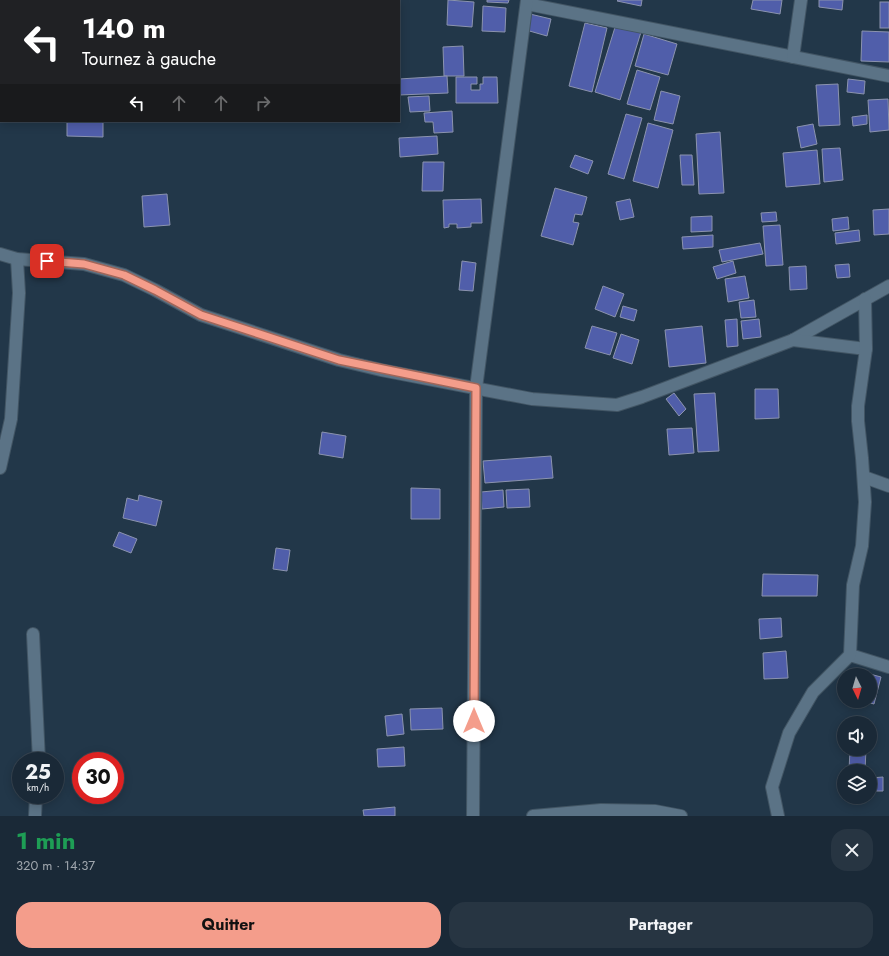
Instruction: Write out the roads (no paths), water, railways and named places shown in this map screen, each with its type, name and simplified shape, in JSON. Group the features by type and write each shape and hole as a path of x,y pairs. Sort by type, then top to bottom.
{"street":[{"path":"793,57 801,0"},
{"path":"473,816 476,388 527,2 889,76"},
{"path":"0,254 17,259 84,264 124,275 201,315 339,360 532,399 618,405 793,340 889,286"},
{"path":"0,468 11,419 19,293 17,259"},
{"path":"778,816 772,787 789,733 813,692 850,655 853,585 862,546 865,502 858,406 866,349 866,300"},
{"path":"793,340 866,349"},
{"path":"864,477 889,486"},
{"path":"34,634 39,752"},
{"path":"850,655 889,667"},
{"path":"35,816 36,804"},
{"path":"533,816 601,810 655,810 681,816"}]}
